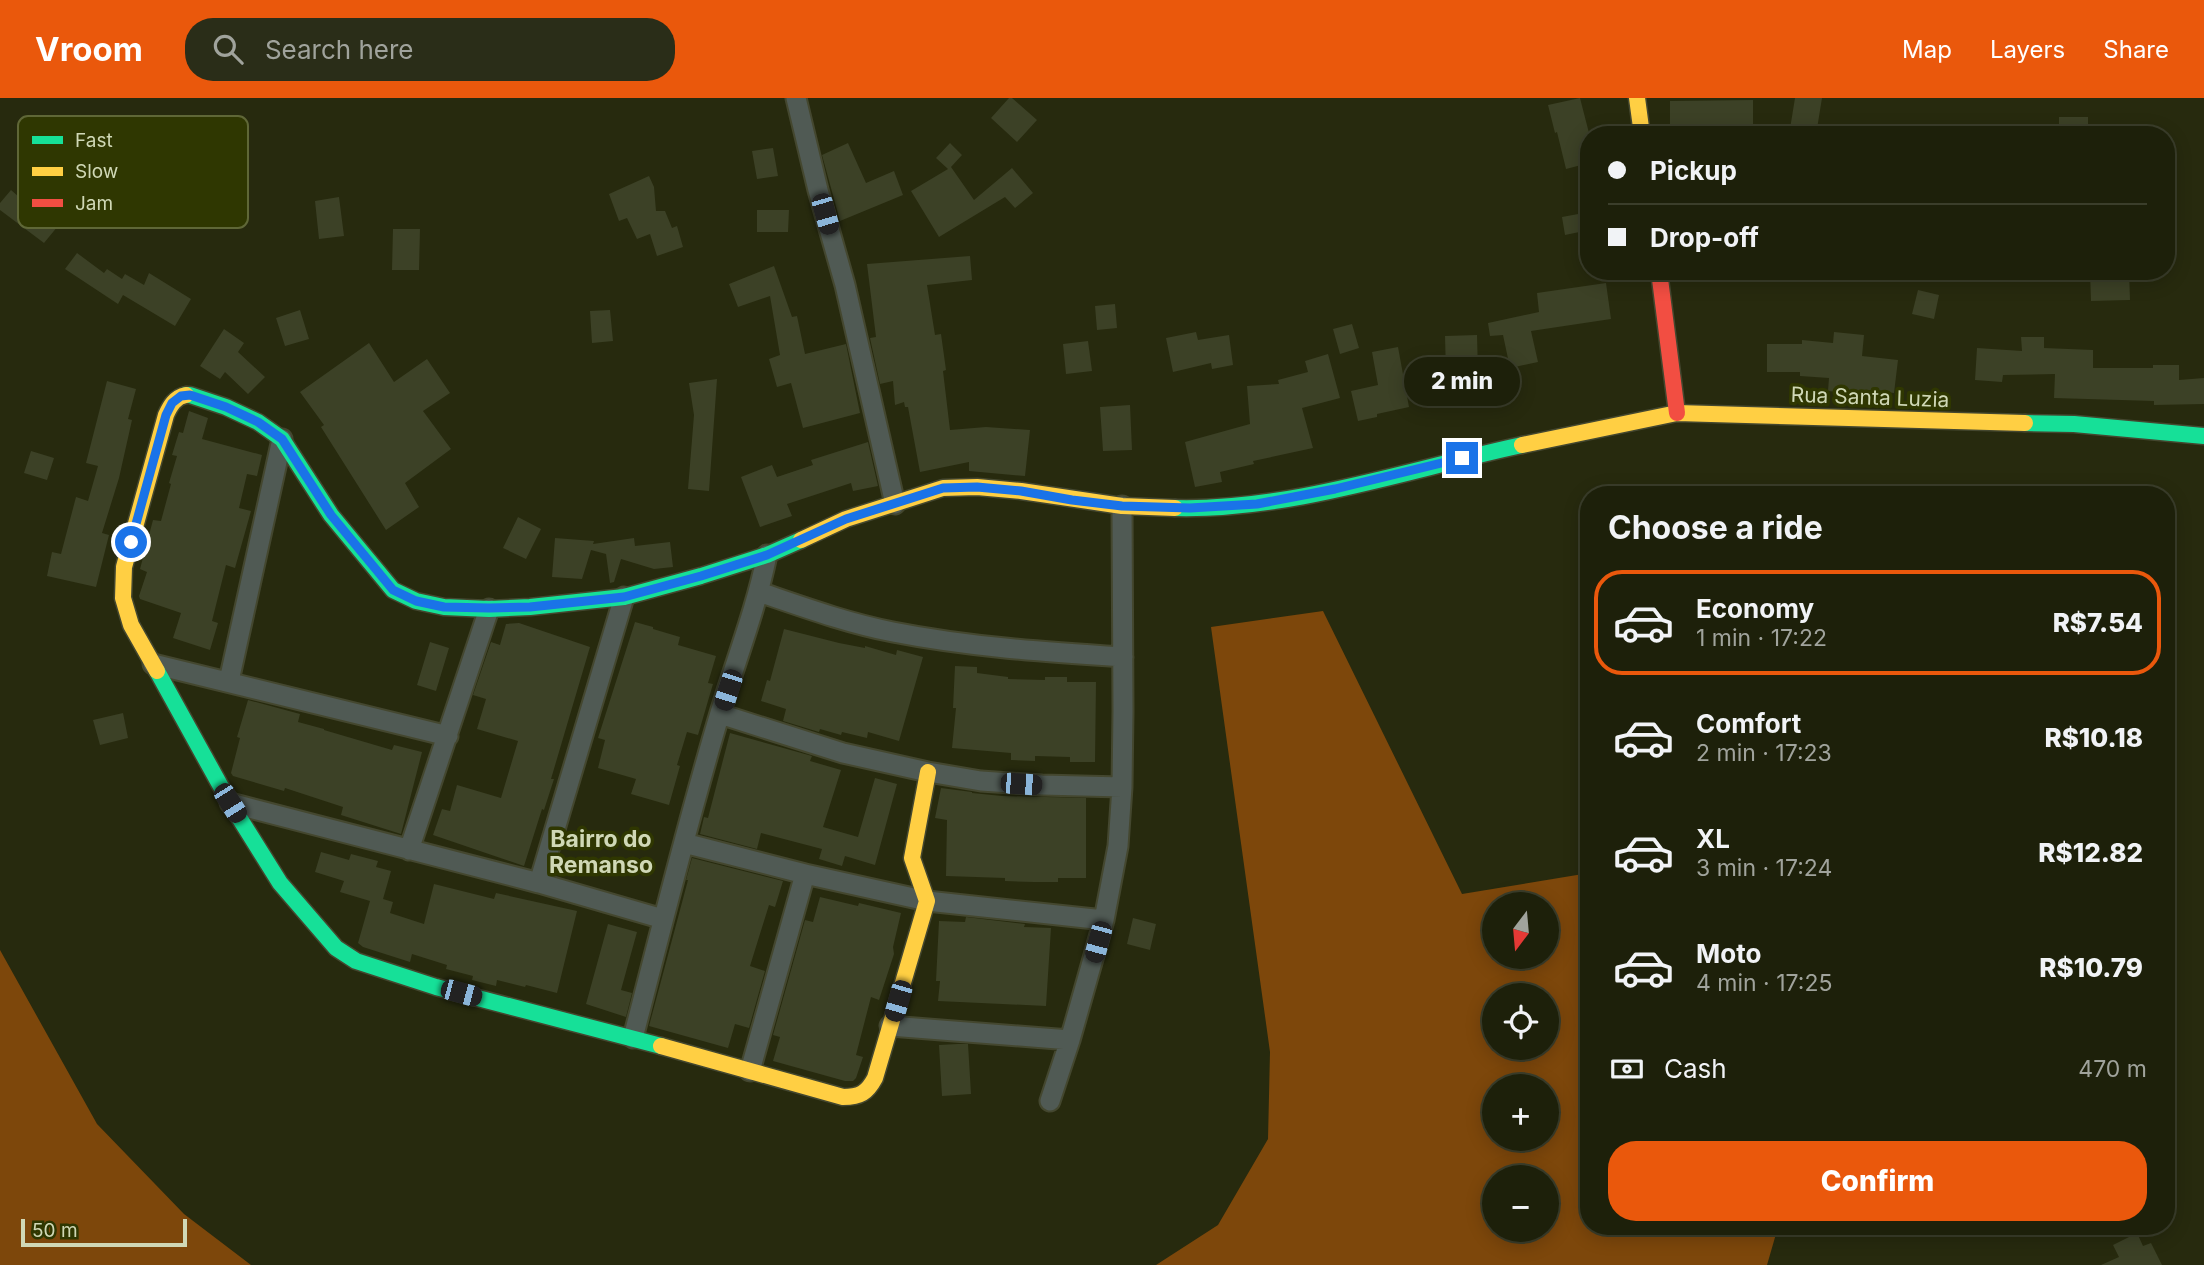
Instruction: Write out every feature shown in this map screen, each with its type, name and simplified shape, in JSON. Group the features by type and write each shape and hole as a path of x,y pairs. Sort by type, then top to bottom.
{"street":[{"path":"796,98 845,285 895,504"},
{"path":"1637,98 1641,126"},
{"path":"1660,280 1677,413"},
{"path":"229,681 282,439 258,422 202,398 181,396 172,403 166,415 124,567 123,598 131,625 230,803 280,883 317,928 336,948 356,961 436,987 634,1038 843,1097 856,1098 864,1094 875,1078 928,901 912,858 928,772"},
{"name":"Rua Santa Luzia","path":"282,439 331,515 393,590 416,601 444,607 489,608 530,607 624,597 767,555 846,519 943,488 977,487 1021,491 1122,506 1190,508 1257,504 1677,413 2074,424 2204,436"},
{"path":"1050,1101 1104,920 1118,846 1122,787 1122,506"},
{"path":"634,1038 663,919 720,714 759,593 767,555"},
{"path":"759,593 863,625 947,642 1123,657"},
{"path":"539,883 624,597"},
{"path":"409,850 489,608"},
{"path":"153,664 447,736"},
{"path":"720,714 843,753 928,772 993,782 1122,787"},
{"path":"230,803 539,883 663,919"},
{"path":"684,843 805,874 928,901 1104,920"},
{"path":"750,1071 805,874"},
{"path":"890,1027 1070,1040"}],"shaded area":[{"path":"1323,611 1462,894 1580,874 1580,1235 1776,1235 1767,1265 1156,1265 1218,1225 1268,1139 1270,1052 1211,627"},
{"path":"0,950 97,1124 184,1214 251,1265 0,1265"}],"building":[{"path":"1009,98 1037,120 1017,142 991,118"},
{"path":"1580,98 1587,126 1580,126 1580,165 1566,169 1548,105"},
{"path":"1795,98 1822,98 1817,126 1790,126"},
{"path":"1753,100 1753,126 1670,126 1670,101"},
{"path":"2059,117 2088,117 2088,126 2059,126"},
{"path":"848,143 866,183 894,171 903,195 840,221 822,155"},
{"path":"950,143 962,155 951,167 974,200 1012,168 1033,193 1015,208 1005,197 939,237 911,191 948,169 936,158"},
{"path":"773,148 778,176 757,179 752,151"},
{"path":"649,176 654,187 656,211 665,211 672,228 677,226 683,247 657,256 650,234 637,239 627,218 619,221 609,194"},
{"path":"11,190 18,196 18,224 0,210 0,203"},
{"path":"339,197 344,236 319,239 315,201"},
{"path":"757,210 789,210 788,232 757,232"},
{"path":"1580,214 1580,232 1565,235 1562,217"},
{"path":"24,228 56,228 44,243"},
{"path":"393,229 420,229 419,270 392,270"},
{"path":"77,253 104,273 107,269 122,279 125,274 144,285 149,273 191,299 175,326 123,295 118,304 65,269"},
{"path":"970,256 972,280 927,285 935,335 941,334 950,430 986,427 1030,430 1025,476 969,471 969,462 920,472 908,407 905,407 904,402 895,405 893,381 880,384 870,338 876,337 867,264"},
{"path":"774,266 792,317 797,316 805,354 846,344 860,413 803,428 791,383 777,387 769,359 780,355 770,296 738,307 729,284"},
{"path":"2090,280 2129,280 2130,300 2091,301"},
{"path":"1606,283 1611,319 1531,331 1538,362 1510,368 1503,335 1490,336 1488,323 1539,312 1537,293"},
{"path":"1918,290 1939,295 1934,319 1912,314"},
{"path":"1115,304 1117,328 1097,330 1095,306"},
{"path":"300,310 309,339 285,346 276,318"},
{"path":"610,310 613,341 592,343 590,311"},
{"path":"1352,324 1359,348 1340,354 1333,329"},
{"path":"224,329 244,343 238,352 265,377 248,394 225,372 220,379 200,366"},
{"path":"1196,332 1198,340 1229,335 1233,365 1212,369 1211,363 1173,372 1166,338"},
{"path":"1834,332 1864,335 1862,356 1898,360 1894,393 1866,390 1865,395 1828,391 1829,378 1800,376 1800,372 1767,372 1767,344 1802,344 1802,340 1833,343"},
{"path":"1477,335 1478,372 1446,373 1445,336"},
{"path":"2021,337 2044,337 2044,348 2093,350 2093,368 2179,365 2179,380 2204,378 2204,404 2154,405 2154,401 2054,398 2055,374 2003,375 2002,382 1975,380 1977,348 2022,351"},
{"path":"1088,341 1092,371 1066,374 1063,344"},
{"path":"369,343 394,382 427,359 450,393 423,411 451,449 405,483 419,507 386,530 321,427 324,425 300,392"},
{"path":"1398,347 1409,407 1358,421 1351,391 1378,385 1372,352"},
{"path":"1328,354 1340,398 1302,408 1313,448 1253,461 1254,464 1220,472 1222,482 1195,487 1185,442 1250,424 1247,386 1279,384 1278,380 1308,372 1305,361"},
{"path":"717,379 709,491 688,489 694,415 689,383"},
{"path":"107,381 136,389 128,419 132,420 119,478 102,533 109,535 96,587 47,576 52,552 61,554 76,497 88,501 98,466 86,463"},
{"path":"1130,405 1132,450 1103,451 1100,407"},
{"path":"189,411 208,418 202,439 262,455 257,476 247,474 239,508 251,511 235,568 226,565 212,621 218,623 210,650 173,638 181,613 140,599 139,596 147,572 140,569 153,520 161,521 177,456 172,455 179,432 183,433"},
{"path":"868,442 878,486 853,491 851,483 787,504 792,516 760,527 741,477 772,465 777,477 813,465 811,460"},
{"path":"31,451 54,458 47,480 24,473"},
{"path":"518,517 541,529 526,559 503,548"},
{"path":"555,538 594,541 593,544 634,538 635,546 670,542 673,567 654,569 621,559 614,582 610,583 606,554 591,550 582,579 552,577"},
{"path":"635,622 680,637 678,645 716,656 708,683 713,684 698,735 687,732 669,805 631,794 636,779 598,768 605,740 598,738"},
{"path":"519,623 590,647 551,779 554,779 524,866 433,835 442,809 450,811 457,785 501,798 518,741 477,729 486,699 473,695 491,642 500,645 506,624"},
{"path":"784,629 896,655 897,650 923,657 899,741 868,732 867,738 820,729 819,732 783,721 786,709 761,701 767,680 770,681"},
{"path":"430,642 449,648 436,691 417,685"},
{"path":"955,666 977,667 977,673 1008,679 1045,680 1045,677 1067,677 1067,682 1096,682 1095,762 1070,762 1070,757 1035,756 1035,761 1011,760 1011,753 952,748 956,708 953,708"},
{"path":"248,700 300,714 298,722 324,730 392,750 394,745 422,752 401,834 341,815 343,807 285,788 284,791 233,776 231,773 240,738 237,737"},
{"path":"123,713 128,738 100,745 93,720"},
{"path":"730,733 812,756 810,761 841,770 823,827 858,837 875,778 897,784 875,865 845,856 842,866 819,859 822,849 761,833 757,849 700,834 704,817 708,818"},
{"path":"941,788 1002,796 1086,798 1086,878 1058,878 1058,882 1034,882 946,876 947,820 935,818"},
{"path":"321,852 349,860 351,854 378,861 376,867 391,871 383,899 393,902 390,913 424,924 434,884 494,899 496,893 577,911 557,993 497,980 496,986 472,980 473,976 446,969 447,965 412,954 410,962 363,947 358,943 370,901 340,892 344,881 315,872"},
{"path":"692,858 783,881 775,907 769,905 750,966 765,971 749,1028 735,1024 728,1048 649,1026"},
{"path":"820,897 901,913 893,947 894,954 879,1000 871,997 856,1055 863,1057 853,1081 773,1061 780,1037 773,1035 805,920 813,922"},
{"path":"966,917 1025,924 1024,927 1051,928 1046,1006 938,1001 940,981 936,981 939,921 965,922"},
{"path":"1133,918 1156,924 1150,950 1127,944"},
{"path":"608,924 637,932 621,990 632,993 626,1017 586,1004"},
{"path":"968,1044 971,1094 942,1096 939,1045"},
{"path":"2138,1235 2143,1246 2151,1243 2162,1265 2101,1265 2119,1257 2113,1245"}],"traffic: fast":[{"path":"186,395 226,407 258,422 282,439 331,515 393,590 416,601 444,607 489,609 624,597 767,555 801,540"},
{"path":"2025,423 2074,424 2204,436"},
{"path":"1175,508 1262,503 1306,496 1522,445"},
{"path":"157,671 230,803 280,883 336,948 356,961 436,987 661,1046"}],"traffic: slow":[{"path":"1637,98 1641,126"},
{"path":"157,671 131,625 123,598 124,567 166,415 171,405 186,395"},
{"path":"1522,445 1677,413 2025,423"},
{"path":"801,540 846,519 943,488 977,487 1122,506 1175,508"},
{"path":"661,1046 843,1097 866,1091 875,1078 927,901 912,858 928,772"}],"traffic: jam":[{"path":"1660,280 1677,413"}],"district":[{"name":"Bairro do Remanso","path":"601,852"}],"route":[{"path":"131,542 166,415 172,403 181,396 190,395 226,407 258,422 282,439 331,515 393,590 416,601 444,607 530,607 624,597 767,555 846,519 943,488 977,487 1122,506 1190,508 1257,504 1335,489 1462,458"}]}
